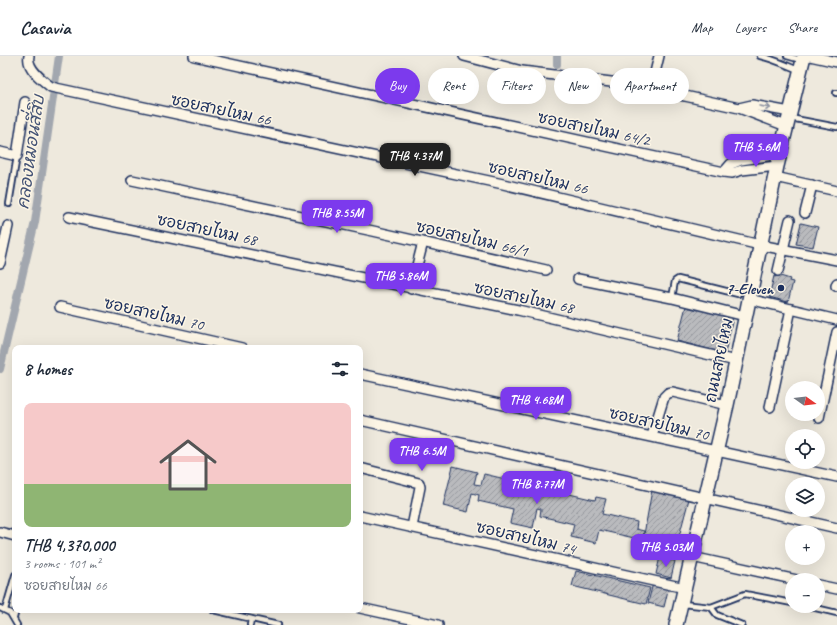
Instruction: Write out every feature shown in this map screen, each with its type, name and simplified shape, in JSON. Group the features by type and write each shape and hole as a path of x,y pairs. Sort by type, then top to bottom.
{"main road":[{"name":"ถนนสายไหม","path":"676,625 736,361 745,316 743,296 760,244 788,119 804,61"}],"street":[{"name":"ซอยสายไหม 66","path":"30,56 28,64 31,69 51,87 74,93 503,184 760,244 837,260"},
{"name":"ซอยสายไหม 64/2","path":"194,56 724,172 732,173 742,170 776,172 812,185 837,191"},
{"path":"464,56 522,71 610,83"},
{"path":"656,68 659,56"},
{"path":"804,61 837,62"},
{"path":"689,97 788,119"},
{"path":"0,152 17,156 25,102"},
{"path":"739,108 752,105 788,119"},
{"path":"724,172 730,164 741,160 780,154"},
{"name":"ซอยสายไหม 66/1","path":"132,180 423,242 546,270"},
{"path":"805,213 812,185"},
{"name":"ซอยสายไหม 68","path":"69,217 222,247 518,310 736,361"},
{"path":"778,271 790,220"},
{"path":"0,263 8,226"},
{"path":"410,288 423,242"},
{"path":"578,279 672,298 745,316"},
{"path":"743,296 837,320"},
{"name":"ซอยสายไหม 70","path":"60,306 229,345"},
{"path":"770,407 791,309"},
{"path":"825,389 837,332"},
{"name":"ซอยสายไหม 70","path":"363,375 837,477"},
{"path":"652,436 664,397 668,393 673,392 727,405"},
{"path":"363,421 837,528"},
{"path":"363,469 419,483 420,487 412,527"},
{"name":"ซอยสายไหม 74","path":"363,517 685,588"},
{"path":"0,532 12,535"},
{"path":"692,557 785,577"},
{"path":"825,586 837,589"},
{"path":"363,609 438,625"}],"lane":[{"path":"760,56 777,57 778,62 804,61"},
{"path":"787,56 804,61"},
{"path":"788,119 837,127"},
{"path":"8,204 17,156"},
{"path":"672,298 675,281 678,279 743,296"},
{"path":"653,547 692,557"},
{"path":"12,583 2,609 14,618 17,625"},
{"path":"681,603 712,607 745,594 785,602"},
{"path":"712,607 718,615 742,625"},
{"path":"825,610 837,613"},
{"path":"14,618 15,613"},
{"path":"226,613 278,625"},
{"path":"250,625 251,619"}],"building":[{"path":"801,223 818,227 813,247 796,244"},
{"path":"777,275 790,279 789,281 793,282 788,302 769,297 774,276 776,277"},
{"path":"686,306 733,318 725,353 677,341"},
{"path":"453,466 477,472 474,484 481,485 484,474 595,500 596,497 606,499 602,514 637,522 636,529 644,531 643,540 599,530 596,543 571,537 574,524 540,516 541,509 537,508 533,528 510,523 513,509 478,501 479,495 472,493 468,512 443,506"},
{"path":"652,490 689,499 673,559 638,552 643,540"},
{"path":"660,557 675,561 671,578 656,574"},
{"path":"576,571 650,588 646,604 572,586"},
{"path":"653,583 669,586 664,607 648,603"}],"waterway":[{"name":"คลองหมอนสี่สิบ","path":"0,369 35,222 59,56"},
{"path":"557,56 557,64"}],"place":[{"name":"7-Eleven","path":"781,288"}]}
